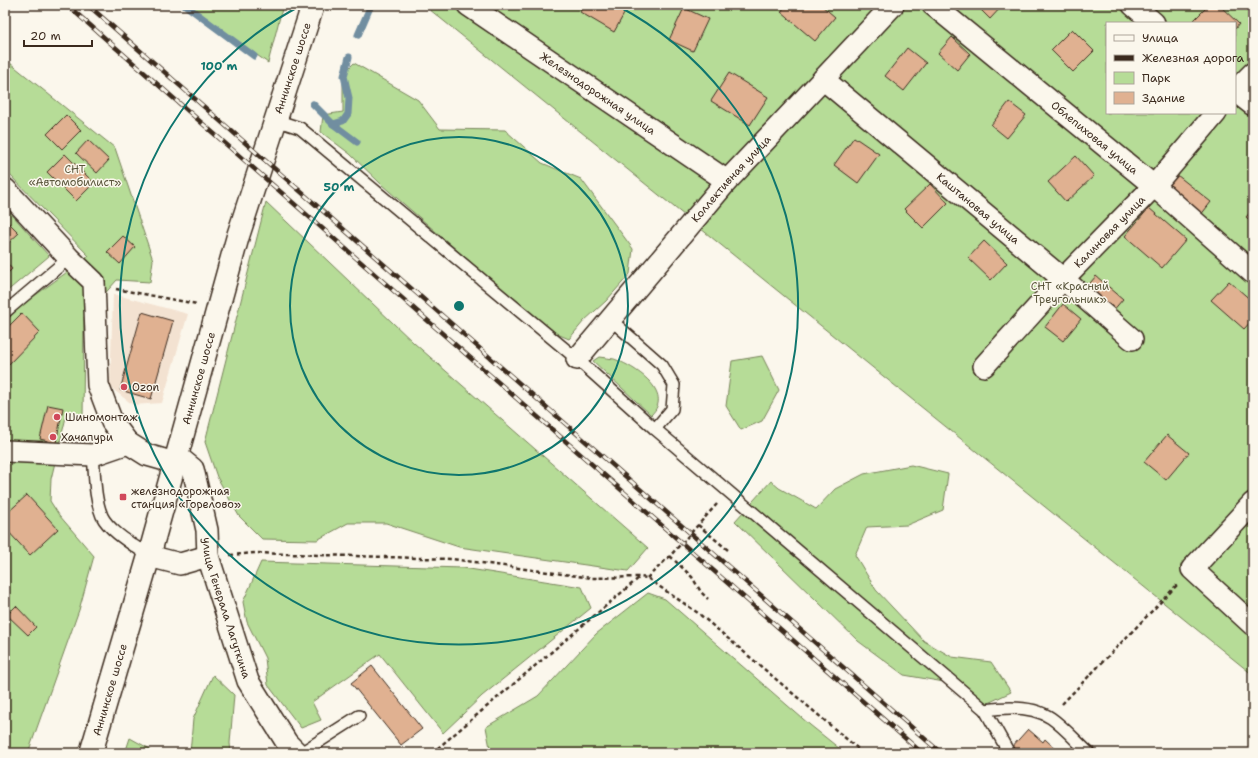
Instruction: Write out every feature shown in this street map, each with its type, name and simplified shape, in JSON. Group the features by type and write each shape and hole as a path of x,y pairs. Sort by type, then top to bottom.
{"main road":[{"name":"Аннинское шоссе","path":"91,753 149,556 238,236 313,5"}],"street":[{"name":"Железнодорожная улица","path":"468,5 727,181"},
{"name":"Коллективная улица","path":"577,360 727,181 893,5"},
{"name":"Облепиховая улица","path":"932,5 1154,186 1253,273"},
{"path":"1133,5 1153,22"},
{"path":"1236,90 1253,73"},
{"name":"Каштановая улица","path":"823,79 1132,339"},
{"path":"1236,92 1253,105"},
{"name":"Калиновая улица","path":"984,366 1063,280 1154,186 1215,114"},
{"path":"5,189 68,258 94,282 98,385 112,422 128,443 147,455 176,460"},
{"path":"5,451 94,455 128,443"},
{"name":"улица Генерала Лагуткина","path":"176,460 193,469 207,530 208,556 248,681 287,742 297,753"},
{"path":"1253,504 1192,569 1253,625"},
{"path":"149,556 180,564 208,556"}],"lane":[{"path":"276,120 300,128 577,360 655,429 984,710 1009,753"},
{"path":"5,312 68,258"},
{"path":"611,320 662,365 674,386 672,409 655,429"},
{"path":"94,455 98,499 103,517 112,529 149,556"},
{"path":"984,710 1006,707 1033,711 1050,717 1089,753"},
{"path":"300,753 359,716"}],"path":[{"path":"94,282 113,288 185,301 204,306"},
{"path":"647,578 670,556 716,505"},
{"path":"698,525 728,550"},
{"path":"208,556 256,553 452,559 592,578 647,578 698,613 863,753"},
{"path":"670,556 692,577 701,592 708,599"},
{"path":"1050,717 1192,569"},
{"path":"432,753 640,577"}],"shaded area":[{"path":"113,294 188,314 162,403 133,405 110,387"}],"green space":[{"path":"188,5 283,5 268,63"},
{"name":"СНТ «Красный Треугольник»","path":"424,5 1253,5 1253,675"},
{"name":"СНТ «Автомобилист»","path":"5,59 115,148 153,260 150,282 117,280 84,317 83,418 67,413 51,479 50,501 59,515 94,556 79,610 28,753 5,753 5,322 22,305 89,256 5,170"},
{"path":"354,63 418,100 440,129 505,130 542,163 581,179 633,249 630,274 606,301 584,321 569,339 550,331 382,185 350,154 321,132 323,115 343,112 343,74"},
{"path":"266,202 414,343 648,548 628,571 459,547 386,523 348,523 317,540 262,539 239,516 217,477 205,442"},
{"path":"5,207 49,256 5,293"},
{"path":"762,356 779,390 762,421 741,430 726,406 732,361"},
{"path":"599,357 614,359 622,362 632,367 649,381 655,389 658,398 657,406 651,415 593,361"},
{"path":"911,465 948,474 943,510 907,525 867,527 855,555 876,590 924,641 952,657 991,662 1011,692 986,704 944,682 904,675 858,641 735,521 771,481 779,488 816,509 835,489 864,474"},
{"path":"261,562 463,568 582,587 591,608 482,696 443,733 380,654 312,702 321,720 301,728 268,685 265,658 247,622 243,602"},
{"path":"648,593 665,599 810,725 845,753 491,753 486,727 538,696 596,634"},
{"path":"213,675 234,695 230,743 231,753 190,753 193,719"},
{"path":"130,738 150,749 150,753 125,753"}],"building":[{"path":"584,5 629,5 614,32 580,12"},
{"path":"786,5 821,5 835,17 815,41 781,12"},
{"path":"976,5 1003,5 990,19"},
{"path":"1209,5 1219,5 1239,24 1236,28 1236,22 1197,22 1194,20"},
{"path":"684,8 708,19 693,51 669,40"},
{"path":"1072,29 1094,51 1073,72 1051,50"},
{"path":"952,37 970,54 957,70 938,53"},
{"path":"907,48 926,63 904,91 885,76"},
{"path":"729,73 768,97 750,125 711,101"},
{"path":"1009,102 1026,115 1007,138 991,125"},
{"path":"66,115 81,130 62,149 47,134"},
{"path":"854,137 879,154 858,183 834,165"},
{"path":"88,140 109,160 97,173 76,153"},
{"path":"65,154 94,183 76,201 47,172"},
{"path":"1076,156 1094,176 1066,202 1048,182"},
{"path":"1177,175 1211,202 1200,216 1167,188"},
{"path":"930,184 948,203 923,228 904,209"},
{"path":"1149,208 1186,240 1162,268 1125,236"},
{"path":"1253,209 1253,223 1246,217"},
{"path":"5,219 19,233 5,246"},
{"path":"123,236 135,247 120,264 107,252"},
{"path":"984,241 1007,263 991,280 968,258"},
{"path":"5,261 12,269 5,276"},
{"path":"1096,276 1123,299 1112,312 1085,289"},
{"path":"1229,281 1253,302 1253,319 1244,329 1211,300"},
{"path":"1063,304 1081,319 1063,341 1045,327"},
{"path":"142,312 173,321 151,399 120,390"},
{"path":"22,313 40,332 6,367 5,330"},
{"path":"48,405 63,408 56,443 40,439"},
{"path":"1167,435 1189,453 1166,480 1144,462"},
{"path":"27,495 58,529 30,555 5,528 5,515"},
{"path":"16,606 36,627 28,635 7,615"},
{"path":"372,666 422,729 401,745 351,683"},
{"path":"1028,729 1043,742 1045,739 1060,753 1014,753 1010,749"}],"waterway":[{"path":"185,5 254,56"},
{"path":"358,35 371,5"},
{"path":"333,124 343,121 348,114 349,98 344,76 349,57"},
{"path":"313,104 333,124 357,142"}],"railway":[{"path":"67,5 922,753"},
{"path":"88,5 941,753"}],"place":[{"name":"Ozon","path":"124,387"},
{"name":"Шиномонтаж","path":"57,417"},
{"name":"Хачапури","path":"53,437"},
{"name":"железнодорожная станция «Горелово»","path":"123,497"}]}
